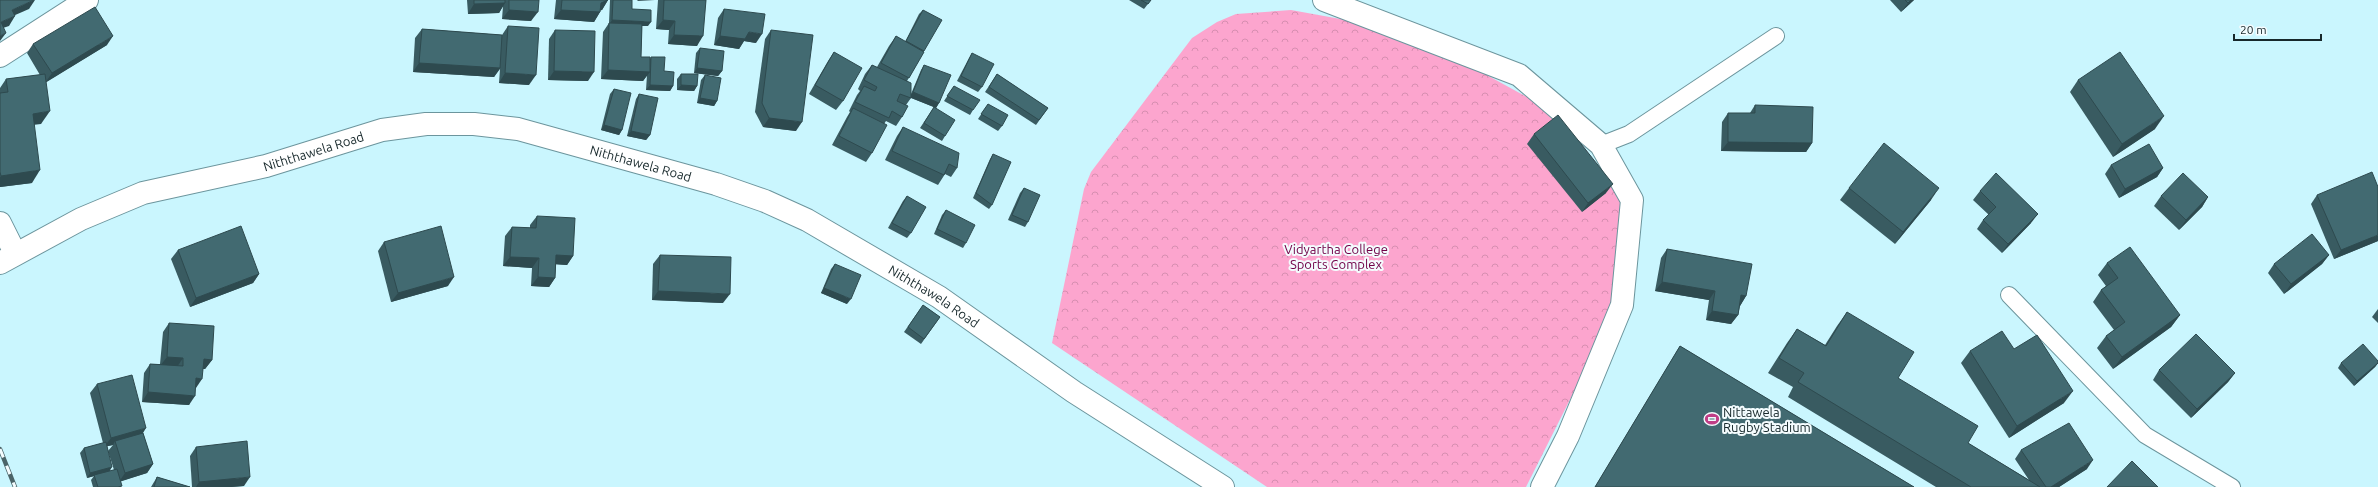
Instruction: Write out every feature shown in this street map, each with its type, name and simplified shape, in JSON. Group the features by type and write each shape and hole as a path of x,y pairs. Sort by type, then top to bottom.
{"street":[{"path":"0,56 87,0"},
{"path":"1324,0 1518,74 1602,145 1632,200 1622,305 1568,436 1542,487"},
{"name":"Niththawela Road","path":"8,258 81,219 143,193 266,166 382,130 426,124 474,124 518,129 716,184 765,201 807,220 939,297 1074,392 1223,487"},
{"path":"0,223 8,258"}],"lane":[{"path":"1602,145 1629,134 1776,36"},
{"path":"2009,296 2145,435 2232,487"}],"green space":[{"name":"Vidyartha College Sports Complex","path":"1291,10 1346,20 1441,50 1538,103 1583,146 1615,188 1625,207 1620,272 1605,330 1526,487 1267,487 1052,343 1084,189 1091,172 1192,38 1217,22 1236,14"}],"building":[{"path":"0,0 34,0 12,10 15,16 1,22 6,33 0,36"},
{"path":"474,0 505,0 505,3 474,4"},
{"path":"509,0 539,0 538,12 509,10"},
{"path":"562,0 608,0 601,3 600,12 561,10"},
{"path":"613,0 632,0 632,9 651,10 651,22 612,20"},
{"path":"664,0 706,0 703,36 674,35 675,21 663,20"},
{"path":"1141,0 1151,0 1148,4"},
{"path":"95,7 113,36 52,73 33,44"},
{"path":"724,9 765,14 762,34 749,32 745,39 720,36"},
{"path":"923,10 942,20 924,51 906,41"},
{"path":"609,23 642,24 641,57 650,57 650,72 608,70"},
{"path":"508,26 539,28 536,75 505,73"},
{"path":"422,29 502,35 500,68 419,63"},
{"path":"555,30 595,31 594,72 554,71"},
{"path":"771,30 813,35 802,122 769,118 762,103"},
{"path":"896,36 924,52 909,78 881,63"},
{"path":"700,48 724,51 722,71 697,68"},
{"path":"834,52 862,68 843,101 815,85"},
{"path":"2120,52 2164,116 2122,144 2078,80"},
{"path":"972,53 994,64 982,87 961,76"},
{"path":"651,57 665,57 664,71 674,72 673,86 650,85"},
{"path":"872,65 911,83 911,98 900,94 897,101 908,106 902,117 892,111 889,118 855,102 864,86 875,91 877,87 864,80"},
{"path":"924,65 951,75 939,103 913,92"},
{"path":"45,74 50,111 33,114 40,170 1,176 0,93 8,92 6,79"},
{"path":"681,74 698,74 697,86 681,85"},
{"path":"997,74 1048,108 1039,120 989,87"},
{"path":"705,75 721,78 717,101 700,98"},
{"path":"954,86 980,100 973,110 947,96"},
{"path":"614,89 631,93 622,130 604,125"},
{"path":"639,94 658,98 650,135 631,131"},
{"path":"988,104 1008,115 1002,126 981,114"},
{"path":"1755,105 1813,107 1812,143 1728,142 1728,113 1755,113"},
{"path":"934,107 955,120 945,136 924,123"},
{"path":"853,108 887,125 872,153 839,136"},
{"path":"1558,115 1613,184 1588,203 1534,134"},
{"path":"903,127 959,153 957,168 949,164 944,175 892,151"},
{"path":"1884,143 1939,188 1903,232 1849,188"},
{"path":"2149,144 2163,168 2125,189 2111,165"},
{"path":"993,154 1011,162 992,205 976,193"},
{"path":"2372,172 2378,187 2378,235 2341,250 2317,195"},
{"path":"1996,173 2038,214 2008,244 1983,220 1996,207 1980,191"},
{"path":"2183,173 2208,197 2186,220 2161,196"},
{"path":"1024,188 1040,195 1028,222 1012,215"},
{"path":"907,196 926,207 911,233 892,223"},
{"path":"946,210 975,225 966,243 937,229"},
{"path":"537,216 575,218 573,256 556,255 555,278 538,277 539,258 510,257 512,227 536,228"},
{"path":"241,226 259,274 196,298 178,250"},
{"path":"441,226 454,277 398,293 384,242"},
{"path":"2312,234 2329,255 2291,284 2274,264"},
{"path":"2130,247 2180,315 2122,357 2106,336 2125,322 2101,290 2118,278 2107,263"},
{"path":"1667,249 1752,264 1746,296 1741,295 1738,315 1712,311 1715,291 1662,282"},
{"path":"660,255 731,257 730,294 658,291"},
{"path":"835,264 861,275 851,299 824,288"},
{"path":"923,305 940,317 924,339 908,327"},
{"path":"1847,312 1914,352 1898,378 1978,426 1968,443 2040,487 1971,487 1798,382 1804,373 1779,358 1797,329 1826,346"},
{"path":"169,323 214,326 212,360 204,359 202,379 196,378 195,396 148,392 150,364 183,366 183,358 167,357"},
{"path":"2002,331 2014,349 2037,335 2073,391 2017,426 1970,351"},
{"path":"2196,334 2235,373 2197,409 2159,370"},
{"path":"2363,344 2378,361 2378,363 2357,381 2341,363"},
{"name":"Nittawela Rugby Stadium","path":"1680,346 1914,487 1595,487"},
{"path":"132,375 146,428 111,438 97,384"},
{"path":"2069,423 2093,460 2051,487 2046,487 2021,450"},
{"path":"143,433 153,464 125,473 115,441"},
{"path":"247,441 250,477 199,482 196,447"},
{"path":"106,442 112,467 90,473 84,448"},
{"path":"2132,461 2158,487 2107,487"},
{"path":"117,469 122,486 98,487 94,475"},
{"path":"157,477 190,487 154,487"}],"railway":[{"path":"0,449 15,487"}],"place":[{"name":"Nittawela Rugby Stadium","path":"1712,419"}]}
